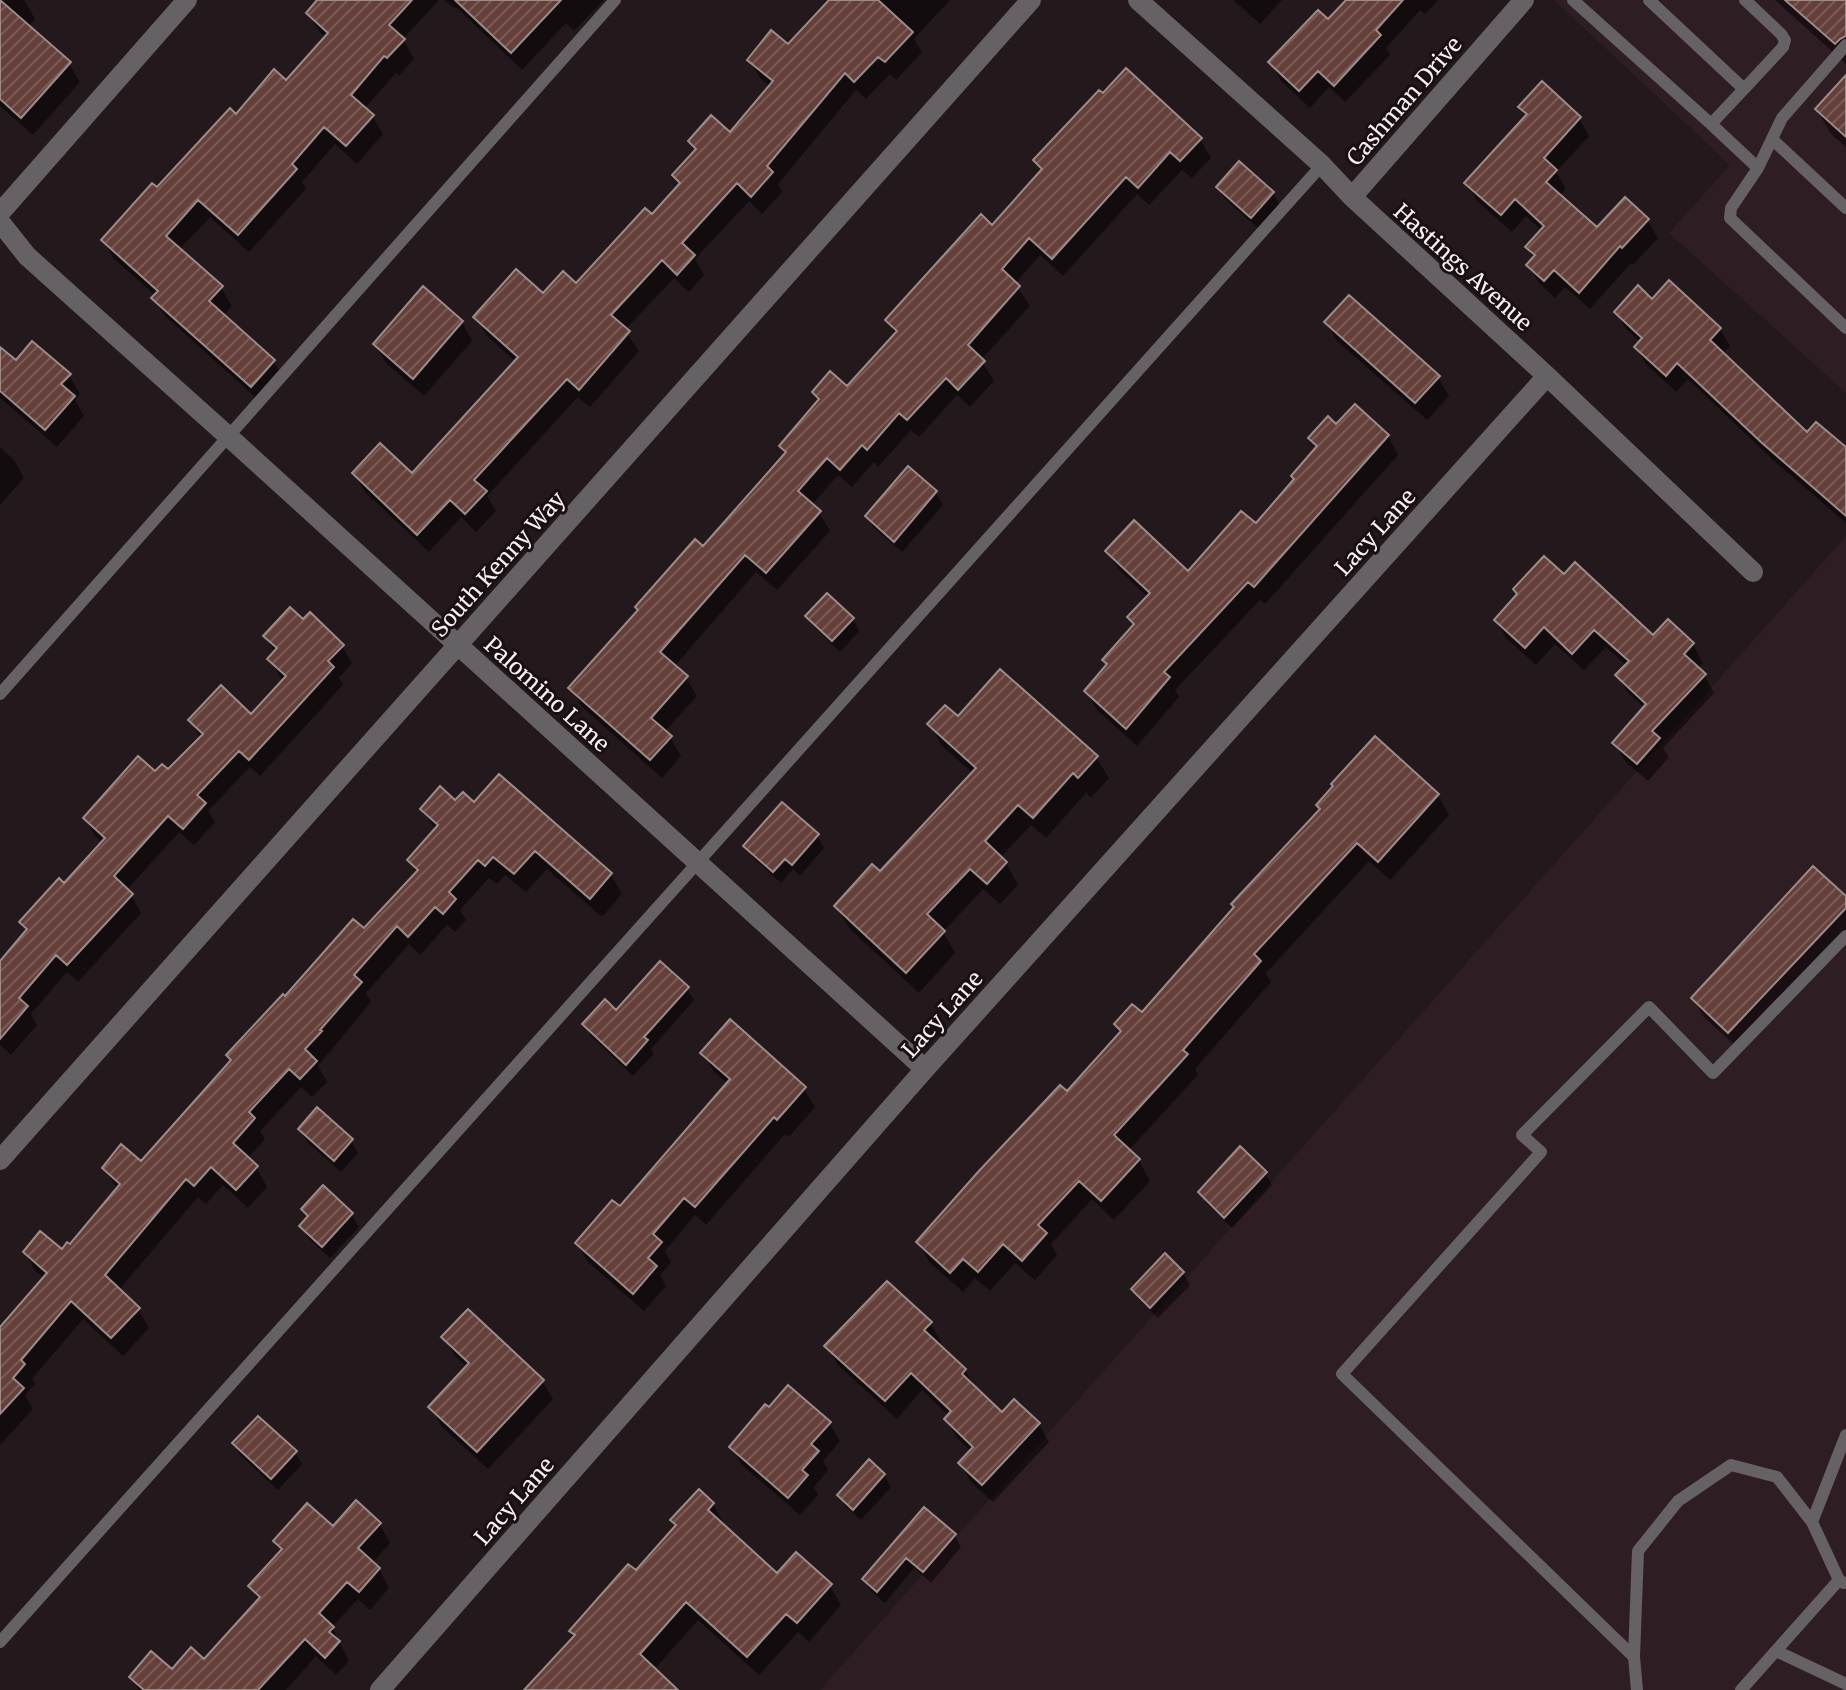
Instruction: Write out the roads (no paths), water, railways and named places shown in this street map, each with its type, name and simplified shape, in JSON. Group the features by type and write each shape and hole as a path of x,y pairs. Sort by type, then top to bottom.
{"street":[{"path":"0,213 187,0"},
{"name":"South Kenny Way","path":"0,1160 1031,0"},
{"name":"Hastings Avenue","path":"1138,0 1322,165 1352,197 1547,376 1753,572"},
{"name":"Cashman Drive","path":"1352,197 1524,0"},
{"name":"Palomino Lane","path":"0,222 27,256 925,1069"},
{"name":"Lacy Lane","path":"380,1690 925,1069 1547,376"}],"lane":[{"path":"0,694 615,0"},
{"path":"1573,0 1758,168"},
{"path":"1649,0 1744,89"},
{"path":"1711,124 1783,47 1785,40 1745,0"},
{"path":"1846,45 1782,118 1758,168 1731,208 1730,218 1846,328"},
{"path":"1772,139 1846,208"},
{"path":"0,1642 1322,165"},
{"path":"1634,1657 1342,1374 1541,1152 1522,1135 1649,1007 1713,1073 1844,943"},
{"path":"1812,1522 1846,1435"},
{"path":"1637,1690 1634,1657 1638,1551 1678,1501 1731,1465 1777,1477 1812,1522 1843,1582 1741,1690"},
{"path":"1776,1651 1846,1684"}]}
